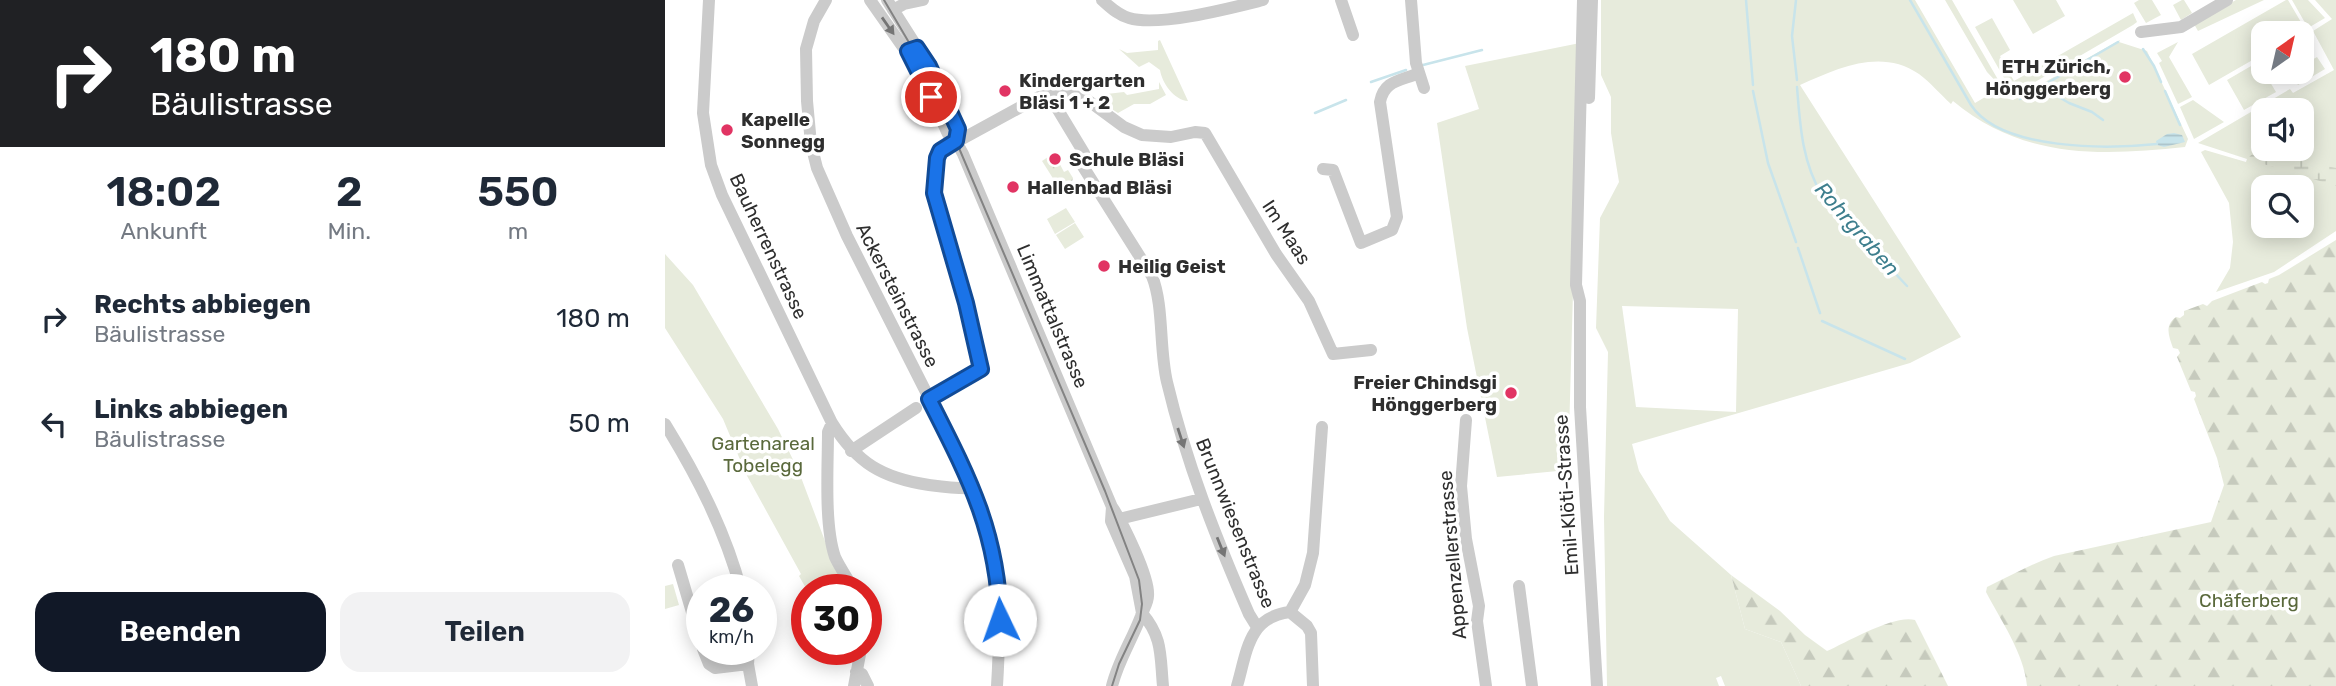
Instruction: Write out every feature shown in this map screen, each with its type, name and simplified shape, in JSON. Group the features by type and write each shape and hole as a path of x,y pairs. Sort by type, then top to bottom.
{"street":[{"name":"Bauherrenstrasse","path":"709,0 703,113 711,165 722,195 832,423 852,451 870,466 893,478 960,489 973,488"},
{"name":"Ackersteinstrasse","path":"826,0 814,20 806,49 811,145 817,168 847,236 973,488 988,529 997,576 1000,620 997,686"},
{"path":"870,0 888,27 912,50"},
{"path":"912,50 890,5 923,0"},
{"path":"1102,0 1119,15 1145,21 1221,5 1263,0"},
{"path":"1341,0 1353,35"},
{"path":"1411,0 1416,63 1424,88"},
{"name":"Emil-Klöti-Strasse","path":"1580,301 1576,285 1583,0"},
{"name":"Emil-Klöti-Strasse","path":"1593,0 1584,284 1580,301 1580,407 1597,686"},
{"path":"2141,32 2181,27 2227,0"},
{"name":"Limmattalstrasse","path":"912,50 948,134 956,141 1112,507 1135,576 1142,613 1154,627 1159,643 1163,686"},
{"path":"1323,169 1333,170 1361,243 1392,230 1397,218 1380,102 1391,82 1419,73"},
{"path":"929,399 981,369 966,303 934,193 937,158 940,151 956,141 1051,93"},
{"name":"Im Maas","path":"1051,93 1069,93 1086,99 1124,127 1142,135 1171,137 1195,132 1205,133 1276,254 1309,301 1332,354 1371,351"},
{"name":"Brunnwiesenstrasse","path":"1051,93 1052,100 1084,153 1077,157 1152,276 1158,291 1161,348 1178,427 1201,499 1257,627"},
{"path":"852,451 916,408"},
{"name":"Appenzellerstrasse","path":"1466,420 1461,486 1466,539 1479,606 1477,621 1486,686"},
{"path":"832,423 828,438 832,547 845,574"},
{"path":"665,424 702,489 728,545 736,574"},
{"path":"1290,612 1305,585 1314,553 1322,427"},
{"path":"1116,520 1201,499"},
{"path":"678,565 686,593"},
{"path":"1518,586 1532,686"},
{"path":"1237,686 1257,627 1273,615 1290,612 1307,626 1311,633 1313,686"},
{"path":"1112,686 1142,613"},
{"path":"710,665 715,668 740,665"},
{"path":"748,665 752,686"},
{"path":"854,686 858,665"},
{"path":"856,673 862,674 868,686"}],"green space":[{"path":"1601,0 1915,0 1975,103 1997,90 2005,98 2013,100 2120,40 2119,42 2147,51 2188,139 2185,147 2122,152 2092,152 2034,143 2007,134 1980,120 1953,101 1951,104 1919,74 1890,62 1859,63 1800,85 1961,337 1910,363 1632,444 1639,471 1670,521 1731,575 1745,629 1781,642 1801,686 1725,686 1721,676 1716,678 1719,686 1607,686 1604,517 1608,352 1596,328 1600,218 1619,182 1611,133 1611,97 1601,75","holes":["1622,306 1738,309 1736,412 1636,407"]},
{"path":"1945,0 1952,0 2004,90 1987,72"},
{"path":"2013,0 2056,0 2065,16 2033,34"},
{"path":"2139,0 2152,0 2161,15 2146,23 2134,3"},
{"path":"2182,0 2192,13 2181,20 2173,5"},
{"path":"2236,0 2264,0 2198,31 2194,24"},
{"path":"2286,0 2300,21 2251,21 2251,61 2209,85 2192,54"},
{"path":"2292,0 2308,0 2325,18 2314,24 2314,21 2304,21"},
{"path":"2315,0 2336,0 2336,231 2274,272 2216,292 2230,268 2233,242 2229,203 2201,152 2205,150 2246,162 2247,159 2198,143 2251,112 2251,161 2314,161 2314,98 2275,98 2290,89 2293,93 2314,84 2314,81 2334,70 2314,30 2332,19"},
{"path":"2133,13 2137,22 2133,25 2030,85 2018,87 2008,85 1975,27 1992,18 2010,50 2000,56 2014,81"},
{"path":"1160,40 1188,101 1178,98 1169,90 1160,70 1149,62 1139,67 1119,49 1127,53 1158,50"},
{"path":"2178,42 2169,57 2192,97 2178,104 2157,53"},
{"path":"1580,43 1568,470 1497,477 1467,328 1437,123 1479,109 1465,66"},
{"path":"2317,57 2325,69 2314,76 2314,59"},
{"path":"2251,66 2251,84 2271,84 2276,92 2265,98 2251,98 2251,106 2244,110 2227,80"},
{"path":"1159,82 1166,95 1150,104 1134,104 1118,113 1104,104 1098,95 1124,92 1127,95 1159,89"},
{"path":"2193,100 2224,122 2194,139 2180,107"},
{"path":"1054,153 1064,172 1068,170 1073,178 1071,185 1061,191 1042,161"},
{"path":"2314,160 2336,168 2336,186 2314,179 2314,175 2300,175 2254,161"},
{"path":"1066,208 1075,222 1055,234 1047,219"},
{"path":"1075,223 1084,237 1065,249 1056,235"},
{"name":"Chäferberg","path":"2336,240 2336,686 2027,686 2017,649 1986,592 1987,587 2054,556 2211,522 2224,485 2217,458 2194,399 2195,392 2191,391 2177,357 2180,353 2178,349 2171,344 2170,324 2176,317 2184,315 2184,311 2203,304 2207,306 2212,301 2262,282 2268,283 2269,279"},
{"name":"Gartenareal Tobelegg","path":"665,254 693,285 778,429 799,472 828,549 841,574 801,574 746,474 723,419 665,328"},
{"path":"1731,575 1780,611 1827,651 1884,625 1906,619 1915,620 1948,686 1801,686 1781,642 1745,629"},
{"path":"673,584 679,605 665,609 665,586"}],"water":[{"path":"2174,133 2182,135 2185,142 2164,147 2157,145 2156,141"}],"waterway":[{"name":"Rohrgraben","path":"1746,0 1753,85"},
{"name":"Rohrgraben","path":"1796,0 1792,36 1797,80"},
{"path":"1910,0 1971,105 1986,120 2006,131 2057,144 2157,144"},
{"path":"2020,99 2118,42"},
{"path":"2143,49 2161,82"},
{"path":"1423,65 1482,50"},
{"path":"1371,82 1406,70"},
{"name":"Rohrgraben","path":"1797,87 1806,156 1822,195 1907,286"},
{"path":"2042,87 2103,120"},
{"name":"Rohrgraben","path":"1753,91 1768,163 1796,242"},
{"path":"2165,91 2180,125"},
{"path":"1315,113 1346,100"},
{"name":"Rohrgraben","path":"1798,248 1820,313"},
{"name":"Rohrgraben","path":"1822,321 1905,359"}],"tram line":[{"path":"884,0 914,51 953,134 1105,491 1139,580 1142,604 1140,620 1119,664 1112,686"}],"place":[{"name":"ETH Zürich, Hönggerberg","path":"2125,77"},
{"name":"Kindergarten Bläsi 1 + 2","path":"1005,91"},
{"name":"Kapelle Sonnegg","path":"727,130"},
{"name":"Schule Bläsi","path":"1055,159"},
{"name":"Hallenbad Bläsi","path":"1013,187"},
{"name":"Heilig Geist","path":"1104,266"},
{"name":"Freier Chindsgi Hönggerberg","path":"1511,393"}],"route":[{"path":"931,97 908,51 917,48 929,66 958,129 956,141 940,151 937,158 934,193 966,303 981,369 929,399 968,475 988,529 1000,598 1000,620"}]}
